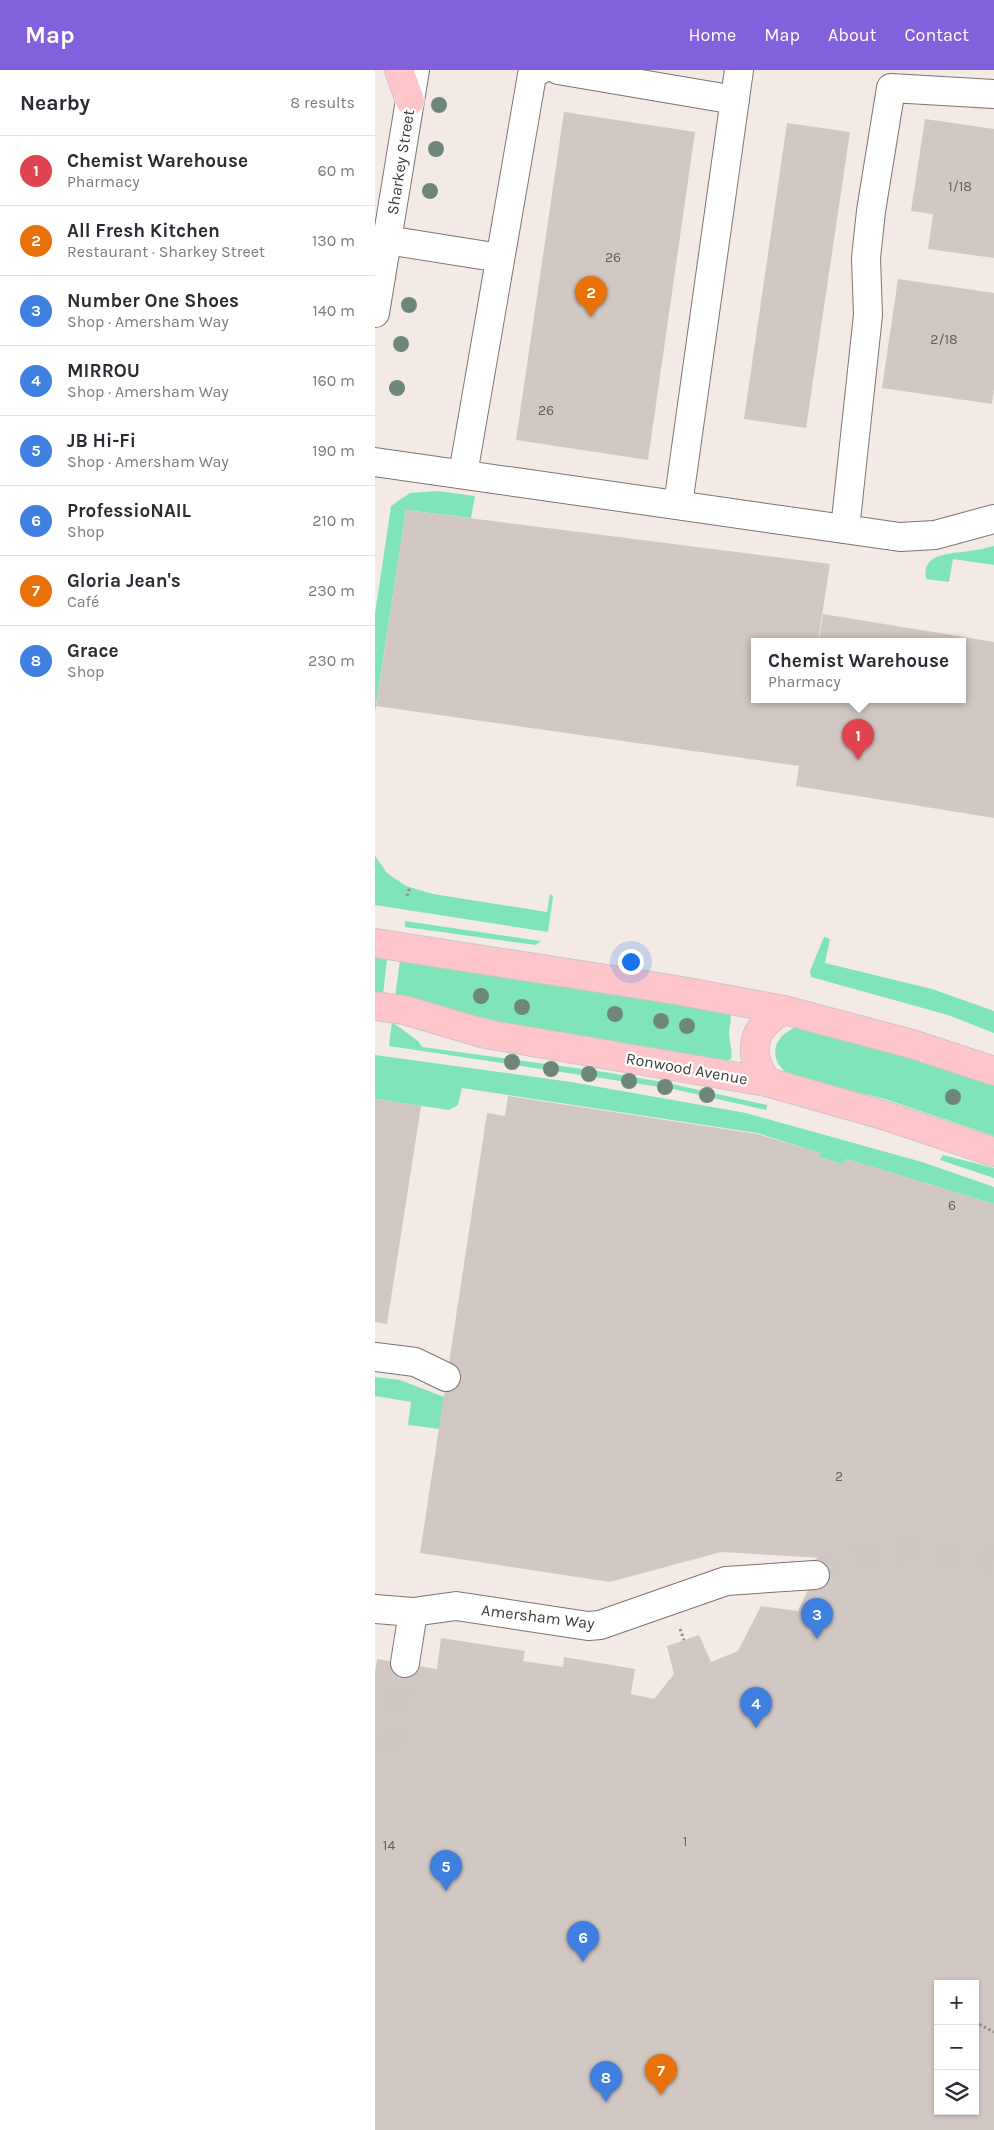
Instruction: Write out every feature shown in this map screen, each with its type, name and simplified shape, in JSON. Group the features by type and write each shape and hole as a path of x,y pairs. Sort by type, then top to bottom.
{"main road":[{"path":"399,70 410,101"},
{"path":"375,942 675,990 784,1010 911,1044 994,1071"},
{"name":"Ronwood Avenue","path":"375,1006 404,1010 486,1034 767,1082 883,1115 994,1152"},
{"path":"767,1082 758,1069 756,1058 757,1035 762,1025 784,1010"}],"street":[{"name":"Sharkey Street","path":"375,313 415,70"},
{"path":"463,474 532,75 539,70"},
{"path":"558,70 735,100"},
{"path":"678,505 739,70"},
{"path":"845,529 868,315 866,258 871,211 892,79 994,94"},
{"path":"387,240 500,258"},
{"path":"375,462 900,537 935,535 994,519"},
{"path":"375,1357 415,1362 446,1377"},
{"name":"Amersham Way","path":"375,1609 413,1612 456,1606 588,1626 600,1625 726,1581 815,1575"},
{"path":"405,1663 413,1612"}],"path":[{"path":"407,896 410,887"},
{"path":"979,2024 994,2032"}],"green space":[{"path":"438,491 475,496 471,518 406,510 375,711 375,614 391,506 410,493"},
{"path":"994,546 994,565 953,559 949,582 926,579 928,564 939,556"},
{"path":"375,856 387,873 406,886 433,894 547,912 550,893 553,897 548,932 375,905"},
{"path":"405,921 541,941 536,945 405,927"},
{"path":"824,937 830,939 825,963 932,989 994,1011 994,1033 948,1015 811,977 810,971"},
{"path":"375,957 387,959 383,995 375,994"},
{"path":"400,960 638,996 729,1013 731,1018 729,1033 732,1052 731,1059 725,1061 519,1026 395,997"},
{"path":"392,1022 418,1041 422,1047 604,1072 662,1082 767,1105 766,1110 673,1089 389,1046"},
{"path":"794,1028 804,1028 949,1068 994,1085 994,1136 885,1099 791,1076 779,1064 775,1051 780,1038"},
{"path":"375,1055 571,1082 746,1113 922,1162 994,1187 994,1204 846,1159 844,1165 819,1157 820,1153 757,1133 462,1088 458,1105 449,1110 375,1099"},
{"path":"943,1155 994,1168 994,1178 940,1160"},
{"path":"375,1377 400,1380 444,1397 440,1429 408,1425 411,1402 375,1396"}],"building":[{"path":"564,112 695,132 648,460 516,440"},
{"path":"925,119 994,129 994,258 928,249 933,214 911,211"},
{"path":"787,123 850,132 806,428 744,419"},
{"path":"898,279 994,293 994,389 992,404 882,388"},
{"path":"406,510 830,564 818,638 751,638 751,703 966,703 966,638 819,638 823,614 994,642 994,818 796,786 799,766 376,706"},
{"path":"508,1096 757,1134 821,1153 819,1157 844,1165 846,1159 994,1204 994,2130 375,2130 375,1673 377,1659 437,1669 441,1638 525,1651 523,1661 563,1667 564,1657 635,1669 631,1694 654,1699 674,1674 667,1646 699,1635 711,1662 738,1651 761,1606 798,1611 823,1558 721,1552 610,1582 420,1553 487,1113 505,1116"},
{"path":"375,1099 421,1106 387,1324 375,1322"}],"tunnel":[{"path":"815,1575 858,1555 920,1550 994,1561"},
{"path":"390,1756 405,1663"}],"place":[{"name":"All Fresh Kitchen","path":"591,317"},
{"name":"Chemist Warehouse","path":"858,760"},
{"name":"Number One Shoes","path":"817,1639"},
{"name":"MIRROU","path":"756,1728"},
{"name":"JB Hi-Fi","path":"446,1891"},
{"name":"ProfessioNAIL","path":"583,1962"},
{"name":"Gloria Jean's","path":"661,2095"},
{"name":"Grace","path":"606,2102"}]}
